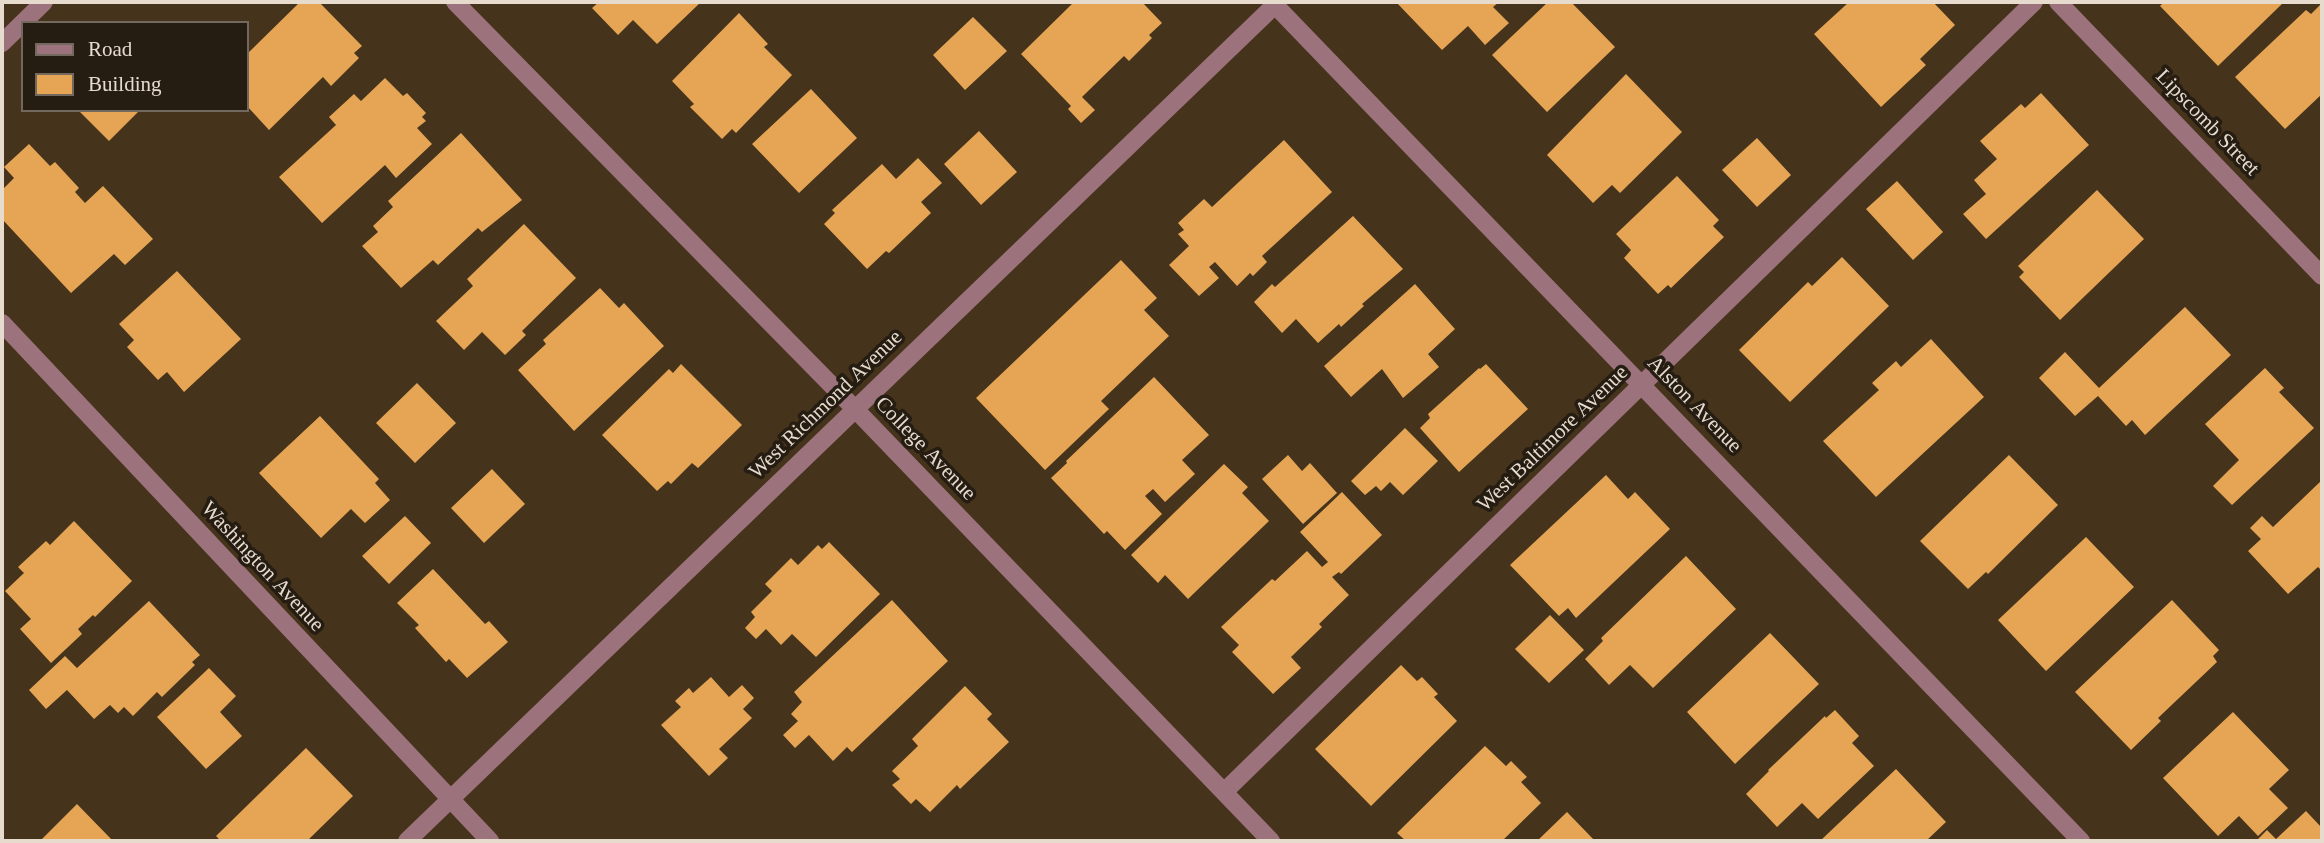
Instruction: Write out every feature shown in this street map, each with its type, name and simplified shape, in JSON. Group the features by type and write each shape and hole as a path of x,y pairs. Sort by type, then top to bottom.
{"street":[{"path":"25,21 44,2"},
{"name":"College Avenue","path":"455,2 855,409 1271,841"},
{"name":"West Baltimore Avenue","path":"1224,792 2034,2"},
{"name":"West Richmond Avenue","path":"407,841 1275,3"},
{"name":"Alston Avenue","path":"1275,3 2081,841"},
{"name":"Lipscomb Street","path":"2064,4 2322,276"},
{"path":"2,43 21,24"},
{"name":"Washington Avenue","path":"2,323 490,841"}],"building":[{"path":"300,2 319,2 362,46 354,53 359,58 331,86 323,77 269,130 248,107 248,53"},
{"path":"599,2 701,2 657,44 633,20 618,35 592,8"},
{"path":"1074,2 1142,2 1162,23 1149,35 1152,38 1129,61 1124,56 1082,97 1095,110 1081,123 1068,109 1071,106 1021,54"},
{"path":"1396,2 1499,2 1493,7 1509,23 1485,45 1468,26 1442,50"},
{"path":"1548,2 1571,2 1615,47 1547,112 1492,55"},
{"path":"1849,2 1933,2 1955,25 1920,59 1926,65 1881,107 1814,34"},
{"path":"2164,2 2284,2 2218,66 2160,6"},
{"path":"2322,3 2322,94 2285,129 2235,77 2306,10 2311,14"},
{"path":"739,13 768,44 764,47 792,75 736,133 732,129 722,139 690,107 694,104 672,81"},
{"path":"973,17 1007,51 965,90 933,55"},
{"path":"1626,74 1682,132 1620,193 1612,185 1593,203 1547,155"},
{"path":"385,78 403,96 407,93 426,113 422,117 426,121 417,128 432,144 396,178 385,165 322,223 279,177 336,125 329,117 354,94 361,101"},
{"path":"811,89 857,138 799,193 752,144"},
{"path":"2041,93 2089,145 1986,239 1963,214 1986,194 1974,180 1997,159 1980,141 2021,104 2025,108"},
{"path":"80,112 138,112 109,141"},
{"path":"979,131 1017,172 981,205 944,164"},
{"path":"461,133 522,200 482,232 478,228 438,265 433,260 401,288 362,246 378,232 373,226 393,207 388,201"},
{"path":"1757,138 1791,175 1757,207 1722,170"},
{"path":"1284,140 1332,192 1262,256 1267,262 1253,276 1250,273 1237,286 1215,262 1209,267 1219,278 1199,296 1169,265 1189,246 1178,234 1184,230 1178,223 1204,199 1212,207"},
{"path":"29,144 50,166 55,162 79,188 75,192 85,203 103,186 153,239 125,265 114,254 71,293 2,219 2,190 14,178 4,167"},
{"path":"918,158 942,183 921,202 931,213 889,253 886,251 867,269 824,224 835,213 832,210 882,164 896,179"},
{"path":"1677,176 1719,220 1713,226 1724,237 1671,288 1668,285 1658,294 1624,258 1631,250 1616,234"},
{"path":"1897,181 1943,232 1913,260 1866,209"},
{"path":"2097,190 2144,239 2060,320 2019,277 2024,272 2018,266"},
{"path":"1353,216 1403,269 1362,304 1364,306 1341,327 1339,324 1318,343 1296,319 1282,333 1254,302 1272,284 1275,287"},
{"path":"524,224 576,278 522,331 526,335 505,355 482,332 464,350 436,321 473,286 467,279"},
{"path":"1842,257 1889,306 1790,402 1739,350 1808,282 1812,286"},
{"path":"1121,260 1157,298 1144,310 1169,336 1101,401 1109,409 1045,470 976,398"},
{"path":"177,271 241,339 184,392 167,372 158,380 127,347 134,340 119,324"},
{"path":"1415,284 1455,329 1428,354 1439,367 1403,398 1382,369 1351,397 1324,366"},
{"path":"600,288 619,308 624,303 664,346 574,431 518,370 546,344 543,340"},
{"path":"2185,307 2231,355 2145,435 2132,420 2126,426 2098,396 2075,416 2039,378 2065,352 2099,388"},
{"path":"1931,339 1984,397 1876,497 1823,441 1879,390 1872,383 1896,361 1901,367"},
{"path":"681,364 742,425 698,468 692,463 671,484 668,481 657,491 602,435 669,369 673,373"},
{"path":"1486,364 1528,409 1459,472 1420,428 1430,418 1428,414"},
{"path":"2265,368 2284,388 2279,392 2314,428 2232,505 2213,486 2239,460 2205,424"},
{"path":"1154,377 1209,435 1182,460 1195,474 1165,502 1153,489 1145,496 1162,514 1125,550 1107,531 1104,534 1051,478"},
{"path":"417,383 456,423 415,463 376,423"},
{"path":"320,416 379,479 375,483 390,500 365,523 351,509 321,538 259,473"},
{"path":"1405,428 1438,461 1403,495 1390,482 1381,491 1376,486 1365,495 1351,481"},
{"path":"1288,455 1302,471 1310,463 1337,493 1303,524 1262,479"},
{"path":"2009,455 2058,505 1988,574 1986,572 1968,589 1920,541"},
{"path":"1224,464 1248,487 1242,493 1269,521 1188,599 1165,575 1158,583 1131,555"},
{"path":"492,469 525,504 484,543 451,508"},
{"path":"1606,475 1628,499 1635,492 1670,529 1576,618 1568,608 1559,616 1510,565"},
{"path":"2322,480 2322,571 2318,567 2288,594 2248,551 2261,539 2250,528 2262,516 2273,527"},
{"path":"1342,492 1382,535 1341,574 1339,572 1332,577 1349,595 1319,624 1322,627 1291,657 1301,668 1273,694 1232,652 1239,645 1221,627 1272,579 1275,581 1307,551 1322,567 1328,562 1300,532"},
{"path":"405,516 431,543 389,584 362,556"},
{"path":"74,521 132,581 95,617 93,615 78,629 82,634 51,663 20,629 31,619 5,591 24,573 18,567 46,541 50,545"},
{"path":"2086,537 2134,587 2046,671 1998,620"},
{"path":"829,542 880,594 816,657 792,634 781,645 766,629 756,639 745,628 755,617 751,612 772,591 765,584 791,558 798,565 818,545 822,549"},
{"path":"1686,556 1736,609 1653,688 1630,665 1609,685 1585,659 1603,641 1601,638"},
{"path":"433,569 485,624 489,621 508,642 467,678 449,659 446,662 415,628 419,625 397,603"},
{"path":"892,600 948,661 852,752 847,747 833,761 809,735 795,748 783,735 798,721 791,714 802,702 794,692"},
{"path":"2172,600 2219,650 2213,656 2217,662 2158,718 2161,721 2131,750 2075,692"},
{"path":"149,601 200,655 192,662 195,665 162,697 157,692 133,716 124,707 118,713 110,705 94,719 67,690 46,709 29,690 65,656 77,668"},
{"path":"1550,615 1584,650 1549,683 1515,649"},
{"path":"1770,633 1819,684 1735,764 1687,712"},
{"path":"1401,665 1417,681 1422,677 1438,694 1434,697 1457,721 1371,806 1315,749"},
{"path":"209,668 236,696 220,712 242,736 206,769 157,717"},
{"path":"711,677 729,697 742,685 754,698 743,709 752,718 719,749 728,758 709,776 661,725 681,707 675,701 689,688 693,693"},
{"path":"965,686 992,714 987,719 1009,742 960,789 957,785 930,812 916,799 911,804 892,785 900,779 892,771 918,746 912,739"},
{"path":"1835,710 1859,736 1852,743 1874,766 1818,819 1802,803 1777,827 1746,794 1825,716 1826,718"},
{"path":"2233,712 2289,770 2269,789 2288,808 2258,836 2239,816 2218,836 2163,778"},
{"path":"1485,746 1506,766 1511,761 1527,777 1521,782 1541,803 1502,841 1406,841 1397,833"},
{"path":"306,748 353,796 307,841 221,841 216,836"},
{"path":"1896,769 1946,822 1926,841 1820,841"},
{"path":"77,804 113,841 42,839"},
{"path":"2306,811 2322,828 2322,841 2256,841 2267,830 2276,839"},
{"path":"1567,812 1595,841 1537,841"}]}
